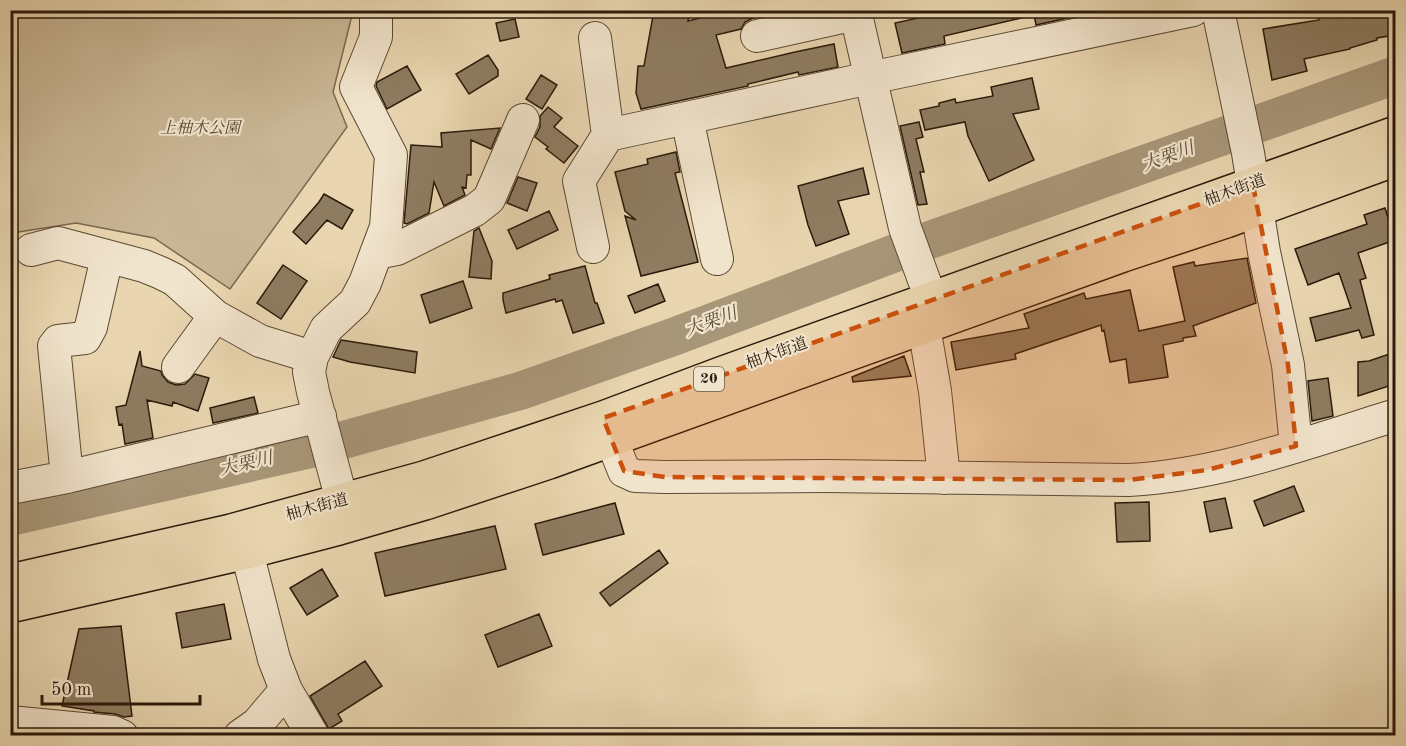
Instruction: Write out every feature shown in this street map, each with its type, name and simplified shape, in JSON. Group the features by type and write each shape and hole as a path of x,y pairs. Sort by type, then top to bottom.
{"main road":[{"name":"柚木街道","path":"10,606 247,552 339,528 425,503 549,462 607,428 723,373 925,299 1395,134"},
{"name":"柚木街道","path":"1253,183 1395,159"},
{"name":"柚木街道","path":"10,581 231,531 607,428"}],"street":[{"path":"342,501 309,372 312,357 326,329 355,302 365,283 386,227 391,155 356,87 376,37 376,10"},
{"path":"609,135 1193,10"},
{"path":"1218,10 1288,365 1296,446"},
{"path":"757,36 855,12 905,228 925,299 944,478"},
{"path":"593,247 579,181 609,135 595,38"},
{"path":"687,118 717,259"},
{"path":"376,253 397,249 475,210 489,199 523,120"},
{"path":"31,250 58,243 144,266 175,280 215,316 260,341 312,357"},
{"path":"67,477 54,346 58,340 85,338 91,327 107,257"},
{"path":"178,367 215,316"},
{"path":"607,428 624,471 634,476 1112,480 1148,479 1226,466 1395,415"},
{"path":"10,488 321,420"},
{"path":"247,552 274,660 286,690 313,735"},
{"path":"240,735 257,724 286,690"},
{"path":"10,722 113,732 122,735"}],"highlighted area":[{"path":"1253,185 1288,365 1296,446 1207,470 1129,480 665,477 624,471 603,418"}],"green space":[{"name":"上柚木公園","path":"11,10 353,11 333,92 347,127 230,289 154,238 76,223 12,233 11,236"}],"building":[{"path":"654,10 690,10 688,21 732,10 789,10 753,18 745,22 741,29 716,35 726,68 834,44 838,67 799,75 798,72 748,84 748,86 641,109 636,93 638,66 644,66"},
{"path":"954,10 1025,10 1026,17 944,36 945,44 902,53 895,23"},
{"path":"1051,10 1103,10 1036,25 1034,14"},
{"path":"1341,10 1395,10 1395,35 1377,38 1377,40 1350,49 1304,59 1307,71 1272,80 1263,29 1319,20 1318,16"},
{"path":"515,19 519,37 500,41 496,23"},
{"path":"488,55 498,70 498,76 469,94 456,74"},
{"path":"407,66 421,90 387,109 376,86 377,82"},
{"path":"541,75 557,85 542,109 526,99"},
{"path":"1032,78 1039,109 1013,114 1034,160 989,181 968,136 965,122 925,130 920,110 939,106 939,103 955,99 956,103 993,96 991,87"},
{"path":"548,107 562,118 554,127 578,146 564,163 535,137 540,127 540,116"},
{"path":"919,122 923,137 916,139 924,172 920,172 927,204 918,205 900,126"},
{"path":"500,128 491,149 471,140 471,175 467,175 466,188 462,187 465,195 444,206 434,182 429,213 407,224 404,223 411,145 442,147 441,133"},
{"path":"676,152 680,172 675,173 698,262 641,276 625,216 636,220 625,211 615,172 648,164 647,159"},
{"path":"863,168 869,194 838,201 849,234 816,246 798,186"},
{"path":"518,177 537,183 527,211 507,203"},
{"path":"324,194 353,210 342,229 327,220 306,244 293,232"},
{"path":"1385,208 1395,240 1358,253 1366,278 1360,280 1374,335 1362,338 1359,330 1316,341 1310,318 1351,308 1339,273 1308,285 1295,249 1367,224 1364,215"},
{"path":"549,211 558,230 517,249 508,230"},
{"path":"479,228 492,261 491,279 469,277 474,231"},
{"path":"1247,258 1256,303 1193,326 1196,336 1163,345 1168,377 1129,383 1126,359 1110,362 1101,325 1015,354 1016,359 956,370 951,342 1029,328 1024,314 1084,293 1086,299 1130,290 1139,331 1185,321 1173,267 1194,262 1195,266"},
{"path":"283,265 307,281 281,319 257,303"},
{"path":"585,266 595,303 597,303 604,323 573,333 562,300 556,302 555,299 506,313 503,293 550,279 549,275"},
{"path":"463,281 472,308 430,323 421,295"},
{"path":"658,284 665,301 635,313 628,296"},
{"path":"341,340 417,352 415,373 333,357"},
{"path":"140,351 142,366 161,371 168,382 176,385 185,384 195,374 209,378 198,411 173,402 172,406 147,400 153,438 125,444 122,424 119,425 116,407 126,405"},
{"path":"1395,352 1395,384 1358,396 1358,362 1369,361"},
{"path":"904,356 911,376 853,382 852,377"},
{"path":"1328,378 1333,416 1312,421 1308,381"},
{"path":"254,397 258,413 213,423 210,408"},
{"path":"1294,486 1304,511 1264,526 1254,501"},
{"path":"1225,498 1232,528 1210,532 1204,502"},
{"path":"1149,502 1150,541 1117,542 1115,503"},
{"path":"615,503 624,534 543,555 535,524"},
{"path":"495,526 506,569 385,596 375,553"},
{"path":"659,550 668,563 610,606 600,593"},
{"path":"322,569 338,596 307,615 290,588"},
{"path":"224,604 231,639 182,648 176,613"},
{"path":"539,614 552,646 498,667 485,635"},
{"path":"121,626 132,716 124,717 62,706 79,629"},
{"path":"365,661 382,686 338,714 342,721 329,729 310,696"}],"waterway":[{"name":"大栗川","path":"10,517 311,449 520,391 673,337 927,241 1396,75"}]}
